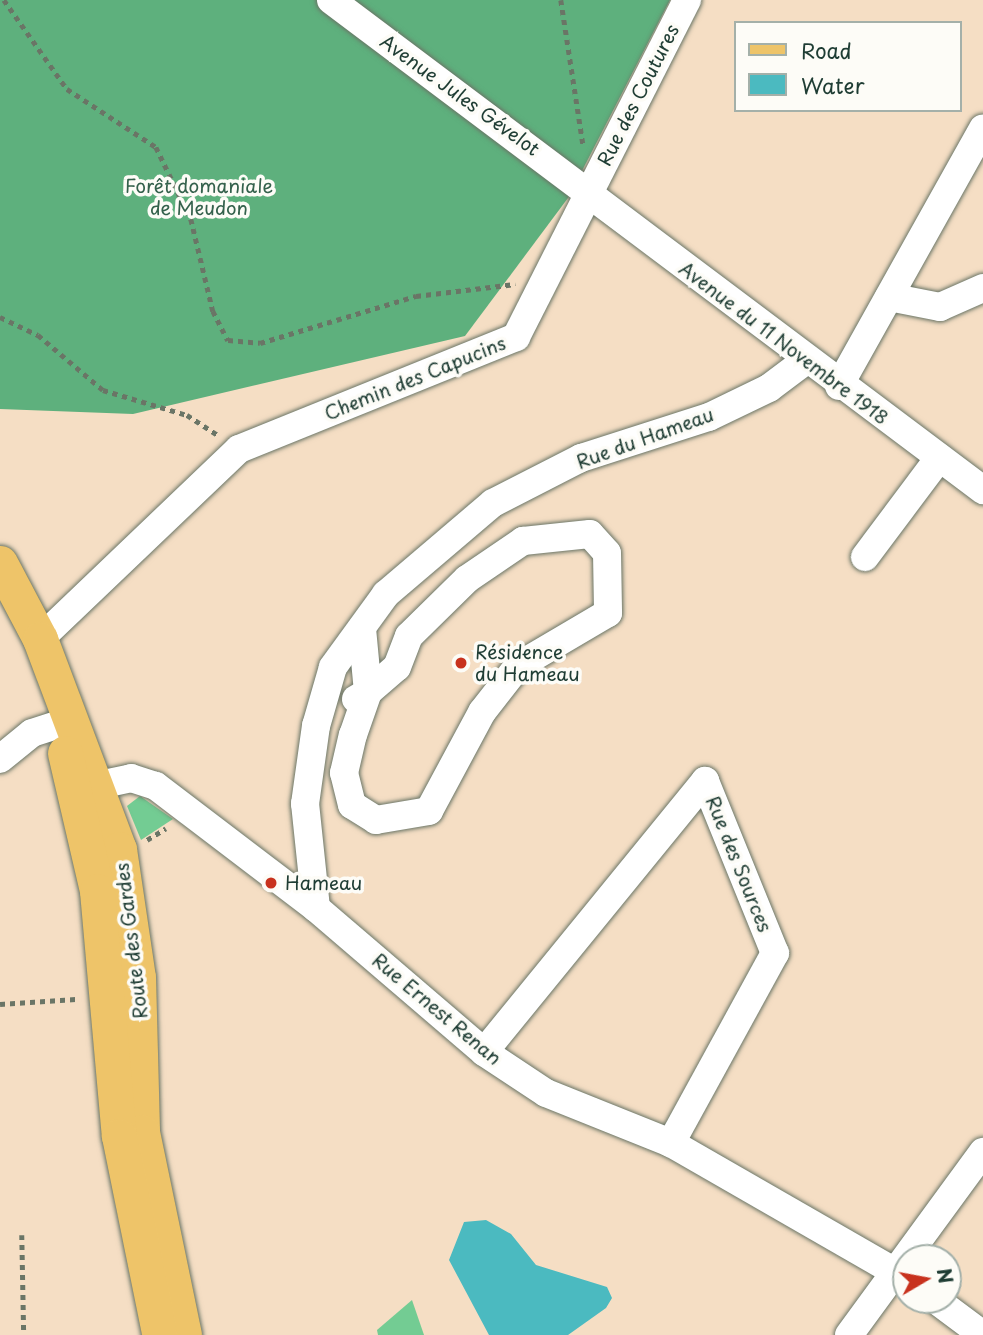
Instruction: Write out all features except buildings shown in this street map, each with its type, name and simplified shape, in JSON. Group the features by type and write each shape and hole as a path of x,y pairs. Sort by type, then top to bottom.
{"main road":[{"path":"0,563 18,623"},
{"name":"Route des Gardes","path":"18,623 57,725 117,997 119,1136 160,1335"},
{"name":"Route des Gardes","path":"18,623 99,785 119,849 138,977 142,1132 184,1335"}],"street":[{"name":"Avenue Jules Gévelot","path":"331,0 590,190"},
{"name":"Rue des Coutures","path":"590,190 687,0"},
{"path":"839,386 983,128"},
{"name":"Chemin des Capucins","path":"18,623 239,449 516,337 590,190"},
{"name":"Avenue du 11 Novembre 1918","path":"590,190 805,361 983,489"},
{"path":"889,297 940,307 983,288"},
{"name":"Rue du Hameau","path":"316,908 305,804 316,726 333,667 362,628 432,550 493,503 581,458 709,417 769,388 805,361"},
{"path":"865,557 939,458"},
{"path":"316,726 368,692 397,667 409,636 467,579 523,541 590,534 607,553 608,613 518,666 482,712 429,811 376,820 352,805 344,774 368,692 362,628"},
{"path":"0,760 32,733 57,725"},
{"name":"Rue Ernest Renan","path":"99,785 142,779 316,908 484,1052 546,1093 671,1143 892,1269"},
{"name":"Rue des Sources","path":"484,1052 705,781 775,953 671,1143"},
{"name":"Route des Gardes","path":"117,997 132,1093 142,1132"},
{"path":"921,1244 983,1152"},
{"path":"849,1335 892,1285"},
{"path":"955,1314 983,1335"}],"path":[{"path":"4,0 67,89 156,147 191,219 213,311 228,340 245,345 301,335 468,285 544,286"},
{"path":"561,0 590,190"},
{"path":"0,317 38,335 103,390 187,415 239,449"},
{"path":"119,849 141,843 191,813"},
{"path":"0,1004 117,997"},
{"path":"22,1235 24,1335"}],"green space":[{"name":"Forêt domaniale de Meudon","path":"0,0 670,0 568,198 465,336 133,414 0,409"},
{"path":"140,796 173,819 141,840 127,806"},
{"path":"412,1300 424,1335 378,1335 377,1330"}],"water":[{"path":"486,1220 511,1234 536,1265 607,1287 612,1298 606,1308 568,1335 489,1335 449,1260 464,1222"}],"place":[{"name":"Résidence du Hameau","path":"461,663"},
{"name":"Hameau","path":"271,883"}]}
